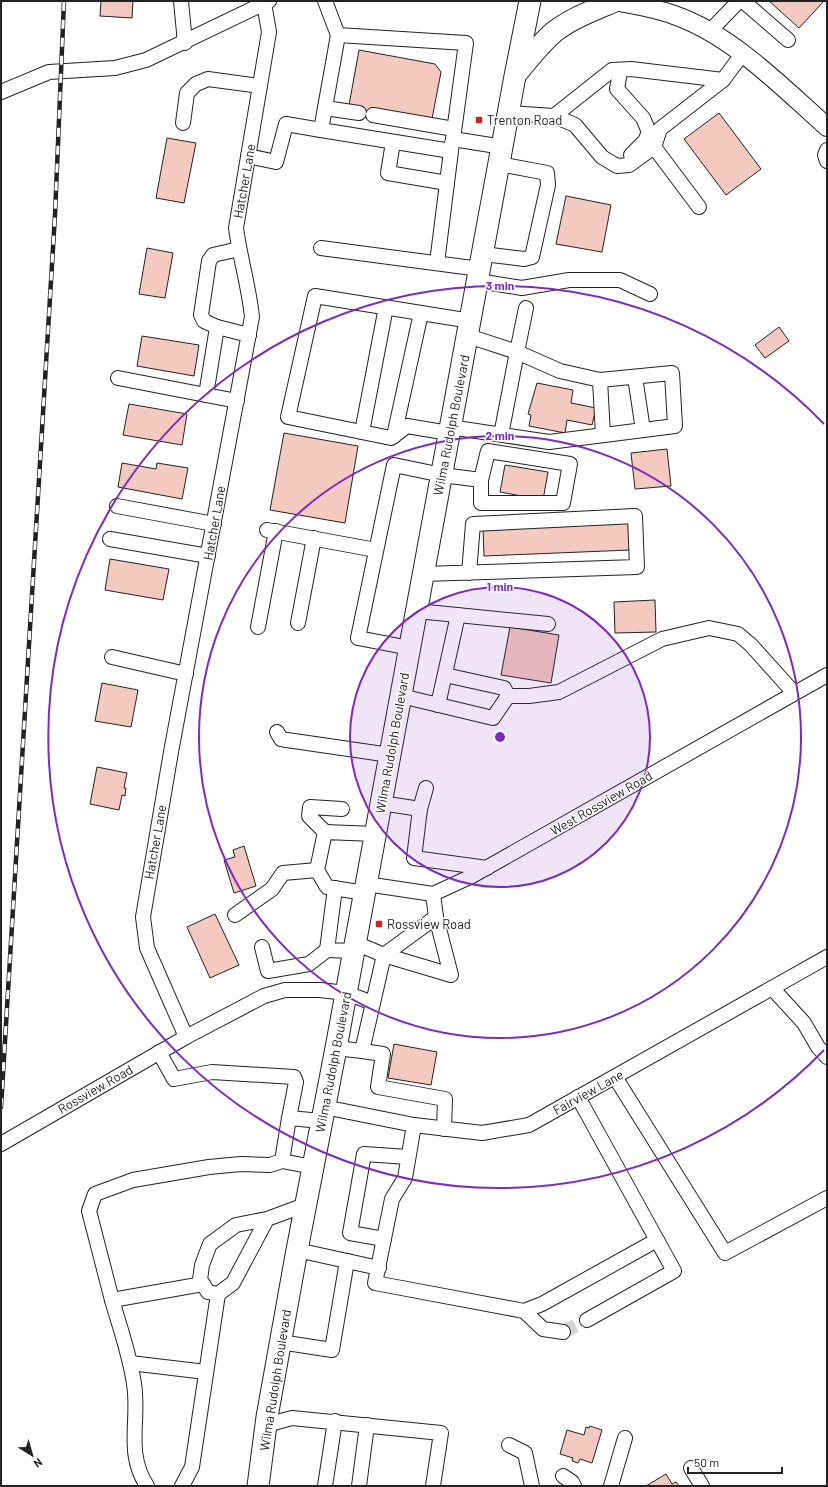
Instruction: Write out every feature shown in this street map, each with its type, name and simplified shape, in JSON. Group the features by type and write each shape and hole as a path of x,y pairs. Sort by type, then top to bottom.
{"highway":[{"name":"Wilma Rudolph Boulevard","path":"258,1486 266,1425 280,1342 366,888 530,1"},
{"path":"515,76 536,50 562,26 578,17 615,1"}],"main road":[{"path":"615,1 675,15 709,32 743,53 827,126"}],"street":[{"path":"181,1 184,43"},
{"path":"320,130 338,35 325,1"},
{"path":"1,92 49,72 129,65 146,60 267,2"},
{"name":"Hatcher Lane","path":"186,1037 147,948 143,917 252,317 247,279 239,249 236,228 270,32 267,2"},
{"path":"709,32 747,3 788,40"},
{"path":"338,35 466,43 452,140 437,264"},
{"path":"509,113 554,116 574,125 602,157 617,166 629,165 654,147 660,129 723,80 743,53"},
{"path":"554,116 615,74 631,69 723,80"},
{"path":"615,74 660,129"},
{"path":"602,157 612,156 619,159 631,154 645,141 649,132 643,118 617,88 615,74"},
{"path":"183,123 187,94 196,84 208,79 260,86"},
{"path":"324,108 359,113"},
{"path":"321,248 437,264 480,268 532,257 548,186 547,173 501,156 374,115"},
{"path":"248,156 276,162 286,124 393,142 452,140"},
{"path":"393,142 388,173 447,183"},
{"path":"654,147 699,207"},
{"path":"827,150 825,155 827,162"},
{"path":"239,249 213,255 209,261 201,315 204,321 217,327 249,335"},
{"path":"480,268 522,288 569,280 620,280 650,294"},
{"path":"314,296 421,313 469,329 560,371 600,380 672,373 675,426 549,442 501,435 407,426 391,438 288,417 314,296"},
{"path":"362,432 386,307"},
{"path":"501,435 526,308"},
{"path":"394,436 421,313"},
{"path":"206,395 217,327"},
{"path":"636,376 643,430"},
{"path":"118,378 237,400"},
{"path":"600,380 603,435"},
{"path":"488,451 570,464 563,504 481,503 481,480 488,451"},
{"path":"410,648 358,638 394,465 481,480"},
{"path":"117,506 214,524"},
{"path":"423,574 469,573 637,567 635,516 473,524 469,573"},
{"path":"258,627 271,530 376,550"},
{"path":"298,623 314,538"},
{"path":"110,539 208,556"},
{"path":"417,611 548,624"},
{"path":"438,705 458,615"},
{"path":"508,696 529,696 559,692 662,640 709,628 738,634 751,645 794,693"},
{"path":"112,657 186,674"},
{"path":"445,675 504,688 508,696"},
{"name":"West Rossview Road","path":"433,894 487,868 827,675"},
{"path":"401,696 493,718 508,696"},
{"path":"277,732 281,739 390,755"},
{"path":"426,788 420,809 414,858 487,868"},
{"path":"381,803 420,809"},
{"path":"342,809 310,807 309,816 325,832 375,834"},
{"path":"262,947 268,971 309,964 327,950 355,947 451,975 436,917 433,894 366,888 327,887 317,870 325,832"},
{"path":"445,863 449,886"},
{"path":"236,915 272,889 283,873 317,870"},
{"path":"327,950 335,888"},
{"path":"362,1051 384,955 436,917"},
{"name":"Fairview Lane","path":"289,1118 323,1114 482,1133 528,1125 827,957"},
{"path":"293,967 294,989"},
{"path":"772,988 804,1023 818,1047 827,1057"},
{"name":"Rossview Road","path":"1,1144 186,1037 264,996 294,989 346,993 373,1003"},
{"path":"336,1048 384,1054 378,1087 445,1099 444,1129"},
{"path":"160,1052 174,1079 212,1072 294,1077 296,1082 282,1161"},
{"path":"615,1077 725,1253 827,1198"},
{"path":"578,1097 674,1271 587,1320"},
{"path":"414,1125 405,1178 392,1199 375,1283 524,1311 542,1304 656,1240"},
{"path":"384,1239 350,1232 364,1154 408,1157"},
{"path":"147,1486 139,1474 134,1446 135,1385 89,1211 95,1194 133,1180 209,1167 241,1164 270,1164 282,1161 313,1167"},
{"path":"218,1294 208,1292 200,1280 202,1265 210,1244 236,1225 267,1219 306,1205"},
{"path":"182,1486 192,1466 218,1294 233,1283 267,1219"},
{"path":"297,1250 378,1268"},
{"path":"280,1342 332,1350 347,1262"},
{"path":"112,1300 203,1284"},
{"path":"524,1311 543,1329 563,1332"},
{"path":"130,1363 206,1372"},
{"path":"266,1425 292,1418 334,1421 441,1433 433,1486"},
{"path":"325,1486 334,1421"},
{"path":"360,1486 367,1425"},
{"path":"611,1486 625,1438"},
{"path":"508,1445 525,1453 532,1486"},
{"path":"691,1468 702,1486"},
{"path":"563,1476 572,1482 574,1486"}],"building":[{"path":"101,1 133,1 132,18 100,16"},
{"path":"769,1 824,1 799,28"},
{"path":"359,50 435,64 441,72 432,119 373,119 358,116 349,105"},
{"path":"719,113 761,169 726,195 684,139"},
{"path":"167,138 196,143 184,203 156,198"},
{"path":"566,196 611,205 602,252 556,244"},
{"path":"147,248 173,253 165,298 139,294"},
{"path":"779,327 789,341 765,358 755,345"},
{"path":"142,336 199,345 194,376 137,366"},
{"path":"537,383 573,390 571,403 596,408 592,425 567,420 565,433 529,426 531,415 528,414"},
{"path":"129,404 187,414 182,445 123,435"},
{"path":"284,433 358,446 345,523 270,510"},
{"path":"667,449 671,486 635,489 631,453"},
{"path":"122,463 156,469 157,463 188,468 182,499 118,487"},
{"path":"505,465 548,472 543,500 500,492"},
{"path":"629,521 630,550 484,556 483,528"},
{"path":"110,559 169,569 163,600 105,590"},
{"path":"655,600 656,632 615,633 614,602"},
{"path":"510,627 559,635 551,683 501,675"},
{"path":"102,683 138,690 131,727 95,721"},
{"path":"97,767 127,773 124,788 126,788 125,796 122,795 119,810 90,804"},
{"path":"244,846 256,886 234,893 224,860 235,857 233,850"},
{"path":"215,914 239,965 210,978 187,927"},
{"path":"394,1044 437,1052 431,1085 388,1078"},
{"path":"590,1426 602,1430 592,1463 580,1459 578,1463 572,1461 573,1458 560,1454 567,1430 584,1435 586,1427 589,1428"},
{"path":"666,1474 672,1484 676,1482 679,1486 646,1486"}],"tunnel":[{"path":"563,1332 587,1320"}],"railway":[{"path":"1,1107 55,215 64,1"}],"place":[{"name":"Trenton Road","path":"479,120"},
{"name":"Rossview Road","path":"379,924"}]}
